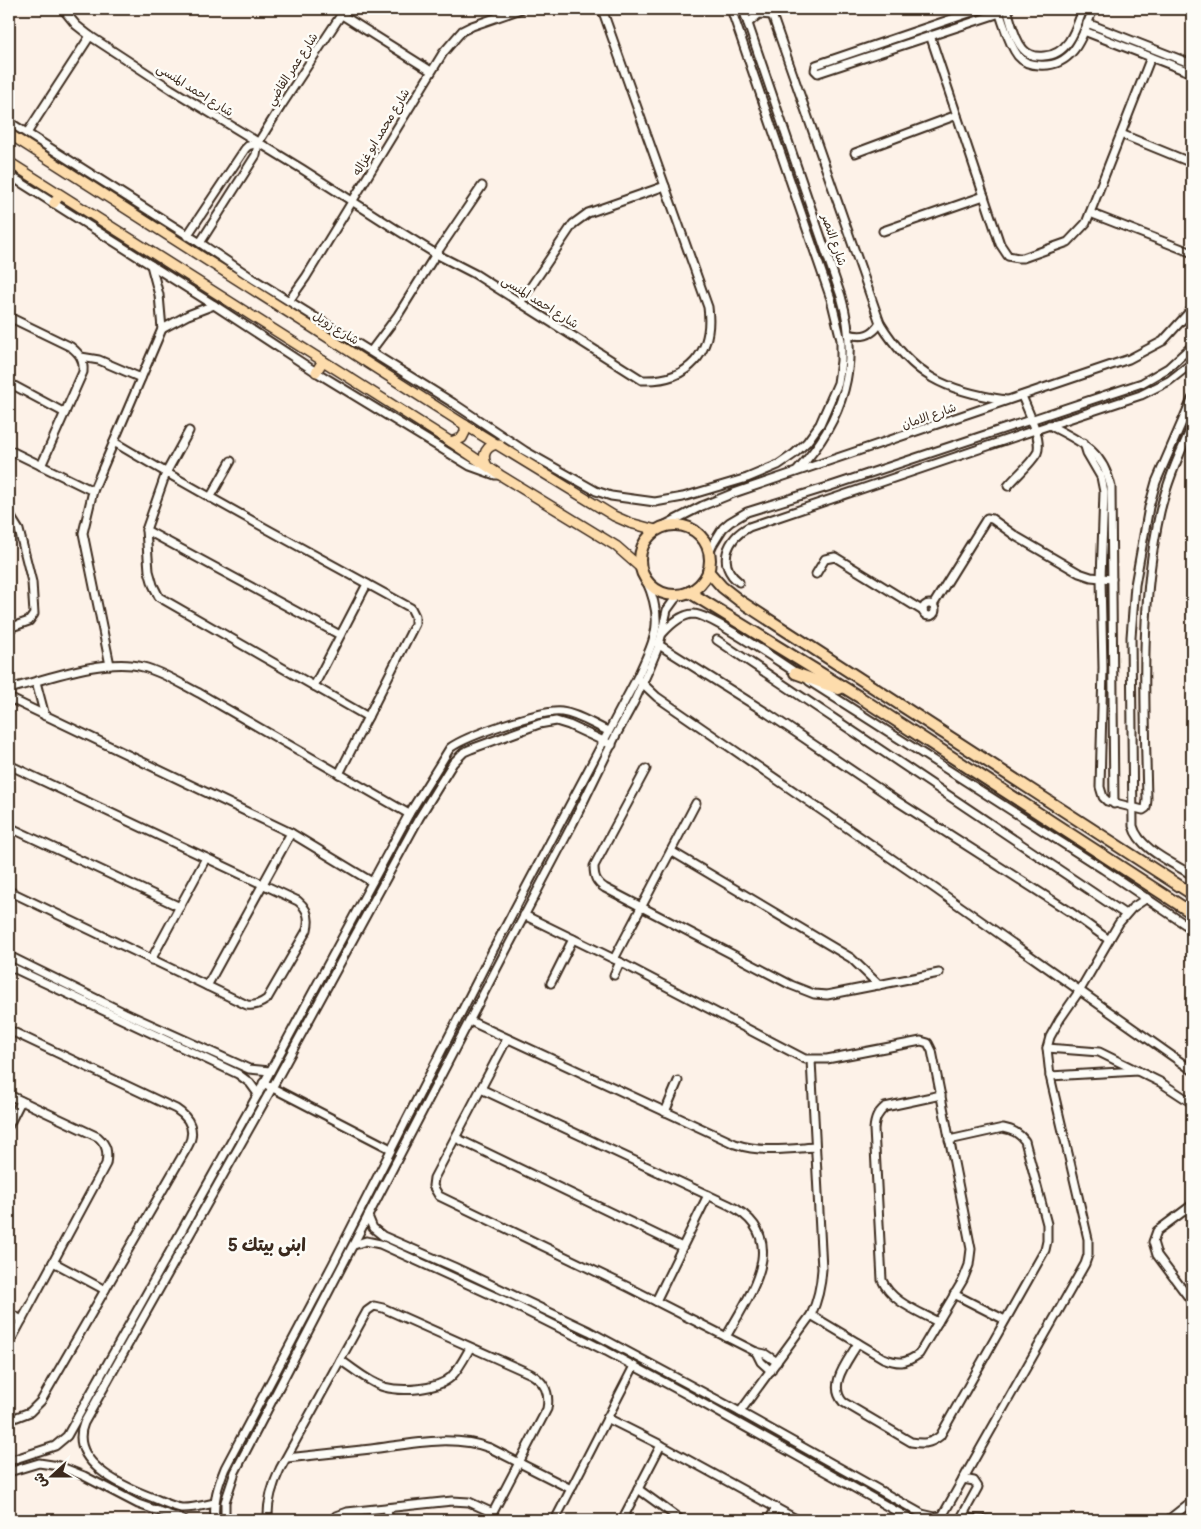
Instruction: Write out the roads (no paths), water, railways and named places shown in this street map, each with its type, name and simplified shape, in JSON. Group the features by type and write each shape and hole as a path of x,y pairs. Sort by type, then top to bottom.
{"highway":[{"path":"676,524 691,528 703,538 710,553 708,571 701,584 685,593 668,594 656,589 646,580 641,568 641,550 647,539 658,529 676,524"},
{"path":"708,571 722,587 740,601 1192,894"},
{"path":"685,593 861,698 1192,913"},
{"path":"795,673 861,698"}],"main road":[{"name":"شارع زويل","path":"9,134 83,182 253,284 466,425 614,516 630,523 658,529"},
{"path":"9,162 452,442 500,475 616,546 641,568"},
{"path":"83,182 87,172"},
{"path":"54,203 60,195"},
{"path":"316,372 322,360"},
{"path":"452,442 464,436 466,425"},
{"path":"487,466 484,459 485,451 491,446 499,444"}],"street":[{"name":"شارع احمد المنسى","path":"63,9 76,25 90,36 436,254 475,274 642,380 670,378 688,369 703,350 710,322 708,307 602,9"},
{"name":"شارع محمد ابو غزاله","path":"289,300 306,277 443,53 462,31 475,24 521,9"},
{"path":"9,122 200,243 253,284 289,300 525,451 588,487 611,496 655,502 682,497 747,478 778,465 794,454 807,442 820,424 838,383 842,361 841,340 831,299 730,9"},
{"name":"شارع النصر","path":"743,9 841,296 849,334 846,386 837,411 826,434 795,473"},
{"path":"981,9 816,65 815,70 818,72 853,61 999,11 1010,41 1019,57 1035,65 1054,64 1063,60 1077,47 1093,9"},
{"path":"1007,9 1022,48 1038,57 1050,56 1060,52 1068,44 1083,9"},
{"path":"343,12 431,71"},
{"name":"شارع عمر القاضي","path":"200,243 256,155 258,143 343,12"},
{"path":"748,24 759,14 771,12"},
{"name":"شارع النصر","path":"771,12 880,323 893,343 907,359 940,383 960,391 1008,401"},
{"path":"961,15 964,24"},
{"path":"1087,23 1192,64"},
{"path":"1084,31 1192,73"},
{"path":"1112,42 1115,34"},
{"path":"930,35 1002,249 1008,256 1013,258 1023,258 1068,242 1086,223 1151,57"},
{"path":"26,133 90,36"},
{"path":"850,54 853,61"},
{"path":"855,152 956,115"},
{"path":"772,127 782,123"},
{"path":"1121,134 1192,163"},
{"name":"شارع عمر القاضي","path":"187,236 245,149 258,143"},
{"path":"9,174 316,372 470,466 500,475"},
{"path":"371,351 398,315 482,186"},
{"path":"520,303 573,224 580,218 588,213 665,186"},
{"path":"883,231 984,196"},
{"path":"1090,213 1190,252"},
{"path":"110,665 83,540 84,529 93,492 162,329 160,295 150,264"},
{"path":"162,329 188,315 214,305"},
{"name":"شارع الامان","path":"658,529 718,499 1129,359 1163,341 1192,309"},
{"path":"9,316 71,347 82,357 99,360 141,378"},
{"path":"849,334 867,335 873,332 880,323"},
{"path":"710,553 713,544 724,528 746,512 831,486 1142,383 1168,368 1192,346"},
{"path":"41,466 83,372 82,357"},
{"path":"739,582 731,574 727,556 732,540 743,530 1151,391 1169,381 1192,364"},
{"path":"9,383 65,413"},
{"path":"1008,486 1038,450 1039,443 1022,396"},
{"path":"1192,399 1156,482 1148,508 1136,577 1131,637 1133,826 1139,839 1145,845 1192,875"},
{"path":"1049,425 1084,443 1100,459 1107,472 1111,487 1114,804"},
{"path":"1084,443 1087,453 1103,482 1100,782 1103,797 1107,801 1143,810 1147,804 1146,657 1150,579 1161,510 1171,475 1192,427"},
{"path":"189,431 166,473 146,530 149,572 159,597 368,717"},
{"path":"114,442 210,498 411,608 415,624 339,774"},
{"path":"9,450 93,492"},
{"path":"210,498 231,462"},
{"path":"778,465 784,476"},
{"path":"1148,508 1161,510"},
{"path":"9,514 19,530 32,582 34,614 29,621 9,628"},
{"path":"816,574 825,559 835,557 923,611 926,615 933,615 936,611 933,605 987,518 1079,573 1092,578 1112,579"},
{"path":"146,530 340,635"},
{"path":"1136,577 1150,579"},
{"path":"646,580 657,612 656,644"},
{"path":"314,686 367,584"},
{"path":"662,634 667,610 675,599 685,593"},
{"path":"225,1520 225,1502 235,1472 354,1246 524,915 574,823 634,702 640,680 656,644 662,634 673,623 688,615 699,615 719,624 1147,898 1192,929"},
{"path":"717,640 1125,914"},
{"path":"656,644 767,713 888,795 1069,911 1108,940"},
{"path":"9,689 81,670 110,665 134,665 165,675 409,814"},
{"path":"215,1520 218,1485 225,1468 603,740 627,698 640,680"},
{"path":"640,680 657,697 1080,990 1192,1070"},
{"path":"36,682 45,716"},
{"path":"9,698 291,833 372,882"},
{"path":"627,698 634,702"},
{"path":"9,1461 55,1446 62,1442 73,1425 258,1094 409,814 450,748 458,742 500,727 536,715 556,711 571,714 608,731"},
{"path":"215,1503 191,1508 178,1507 142,1494 104,1474 92,1463 85,1453 81,1443 81,1430 452,763 464,752 539,724 556,721 612,745"},
{"path":"500,727 504,737"},
{"path":"9,765 303,905 308,917 307,930 267,999 254,1006 246,1005 9,891"},
{"path":"646,768 594,866 594,875 598,883 605,888 802,991 827,995 939,973"},
{"path":"614,976 617,960 641,907 696,803"},
{"path":"9,827 180,908"},
{"path":"207,986 291,833"},
{"path":"670,851 851,958 879,985"},
{"path":"151,960 206,858"},
{"path":"368,1216 374,1228 383,1236 454,1267 589,1331 928,1516 941,1518 1085,1264 1088,1255 1088,1239 1050,1076 1047,1048 1050,1037 1060,1019 1080,990 1125,914 1147,898"},
{"path":"524,915 617,960 797,1056 811,1060 827,1059 928,1043 932,1051 971,1249 969,1265 919,1354 910,1361 896,1363 883,1358 811,1315"},
{"path":"551,983 573,939"},
{"path":"492,952 502,958"},
{"path":"9,956 126,1013 243,1066 256,1071 270,1071"},
{"path":"9,966 238,1074 250,1083 258,1094"},
{"path":"321,977 330,982"},
{"path":"470,1020 665,1112 745,1147 766,1150 815,1147"},
{"path":"9,1030 176,1109 184,1114 190,1122 192,1131 191,1140 41,1401 30,1412 9,1420"},
{"path":"507,1039 434,1178 434,1186 439,1196 656,1301 756,1352 770,1356 777,1362"},
{"path":"1047,1048 1099,1052 1160,1082 1192,1103"},
{"path":"740,1412 811,1315 821,1285 822,1269 811,1060"},
{"path":"238,1074 243,1066"},
{"path":"1050,1076 1139,1071"},
{"path":"665,1112 678,1081"},
{"path":"264,1083 391,1149"},
{"path":"481,1089 740,1210 748,1216 758,1229 762,1244 761,1261 756,1280 726,1337"},
{"path":"9,1095 98,1137 104,1142 108,1155 106,1164 9,1344"},
{"path":"938,1322 896,1299 885,1288 882,1280 874,1129 879,1113 885,1108 940,1095"},
{"path":"9,1125 21,1101"},
{"path":"858,1343 838,1381 836,1390 838,1396 843,1402 911,1442 922,1444 933,1441 940,1436 1045,1250 1047,1224 1025,1141 1019,1134 1003,1128 950,1140"},
{"path":"456,1138 682,1247"},
{"path":"212,1175 221,1179"},
{"path":"656,1301 708,1195"},
{"path":"1192,1205 1157,1231 1153,1242 1157,1255 1192,1302"},
{"path":"380,1244 383,1236"},
{"path":"354,1246 366,1241 380,1244 516,1306 686,1394 910,1519 913,1508"},
{"path":"54,1262 105,1290"},
{"path":"449,1276 454,1267"},
{"path":"954,1294 1005,1320"},
{"path":"516,1306 520,1298"},
{"path":"268,1520 268,1503 272,1488 367,1311 374,1306 383,1308 535,1377 548,1393 547,1409 489,1520"},
{"path":"9,1313 22,1320"},
{"path":"340,1360 384,1387 409,1389 430,1387 444,1383 455,1374 470,1348"},
{"path":"756,1352 761,1362 770,1371"},
{"path":"555,1520 634,1366"},
{"path":"686,1394 691,1385"},
{"path":"607,1418 798,1520"},
{"path":"73,1425 81,1430"},
{"path":"287,1458 457,1440 484,1446 570,1489"},
{"path":"622,1520 660,1445"},
{"path":"36,1453 39,1463"},
{"path":"814,1466 820,1456"},
{"path":"9,1472 39,1463 50,1464 68,1469 138,1504 184,1520"},
{"path":"99,1485 104,1474"},
{"path":"963,1479 974,1481 978,1487 962,1518 994,1520"},
{"path":"638,1489 681,1520"},
{"path":"333,1520 341,1513 458,1501 474,1504 493,1512"},
{"path":"1168,1520 1192,1501"},
{"path":"387,1508 389,1520"},
{"path":"769,1520 776,1508"}],"district":[{"name":"ابنى بيتك 5","path":"267,1245"}]}
